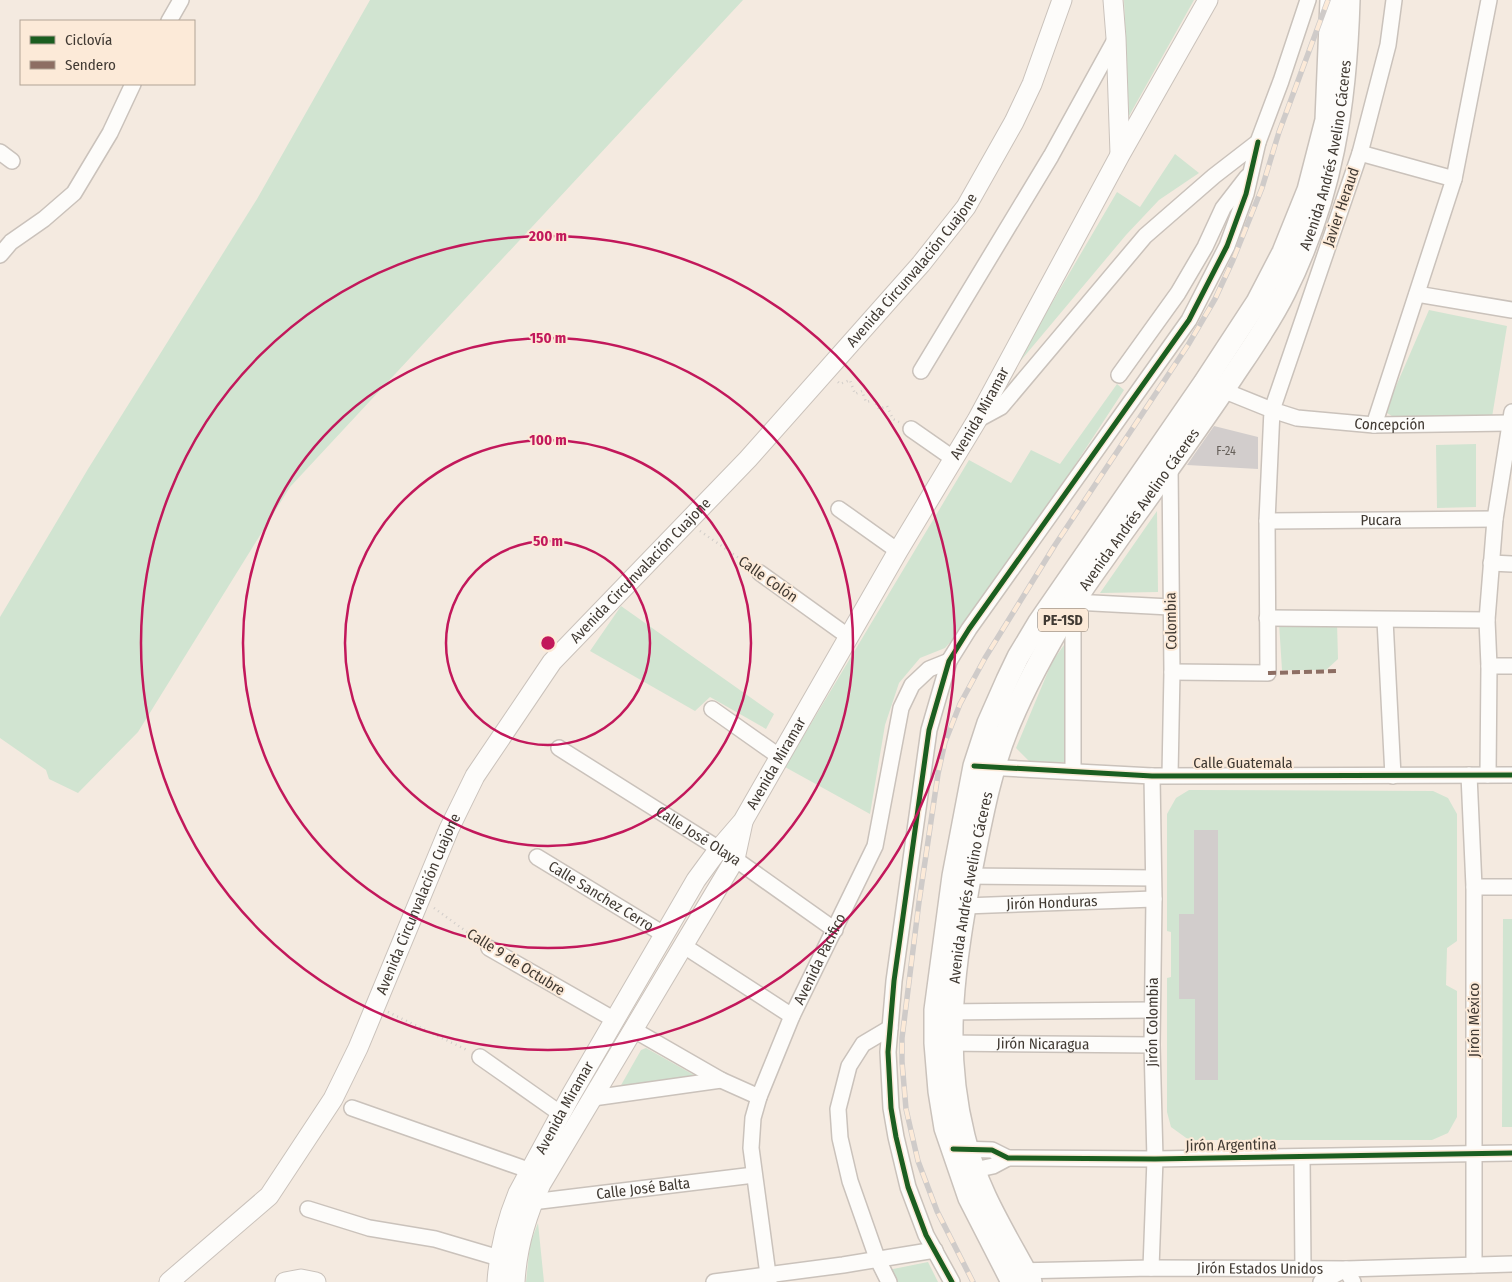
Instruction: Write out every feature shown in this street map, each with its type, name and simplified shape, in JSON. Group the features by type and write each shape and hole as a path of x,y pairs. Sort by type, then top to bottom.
{"highway":[{"name":"Avenida Andrés Avelino Cáceres","path":"984,767 1009,724 1028,681 1073,603 1170,466 1214,387 1283,252 1308,190 1326,120 1331,0"},
{"name":"Avenida Andrés Avelino Cáceres","path":"1019,1276 996,1221 963,1160 954,1090 943,1043 943,1012 957,905 984,767 988,723 1018,657 1039,622 1285,293 1314,222 1334,156 1343,103 1349,0"}],"main road":[{"name":"Avenida Circunvalación Cuajone","path":"169,1282 268,1196 333,1098 358,1048 449,829 475,776 552,662 748,459 921,264 966,207 1014,122 1032,84 1062,0"},
{"path":"1113,0 1120,155"},
{"name":"Avenida Miramar","path":"497,1282 499,1258 506,1225 512,1209 561,1114 696,880 743,821 898,551 977,420 1120,155 1208,0"},
{"name":"Avenida Miramar","path":"514,1282 518,1250 532,1202 735,859 743,821"},
{"path":"285,1282 301,1279 316,1282"}],"street":[{"path":"170,20 181,0"},
{"path":"952,1282 926,1235 914,1203 896,1137 889,1080 888,1052 894,981 929,730 949,661 1006,575 1189,320 1227,246 1246,194 1258,142 1308,0"},
{"name":"Javier Heraud","path":"1172,672 1268,673 1267,521 1272,410 1360,153 1388,45 1394,0"},
{"path":"1374,425 1454,179 1489,0"},
{"path":"921,371 1051,156 1116,38"},
{"path":"0,255 11,242 44,219 74,193 110,133 132,85"},
{"path":"977,420 1001,407 1145,236 1214,176 1258,142"},
{"path":"1360,153 1454,179"},
{"path":"1119,375 1178,293 1205,247 1223,208 1251,172"},
{"path":"1417,294 1512,310"},
{"name":"Concepción","path":"1214,387 1297,418 1374,425 1510,417"},
{"path":"1488,775 1489,666 1487,620 1495,519 1510,417"},
{"path":"911,429 954,459"},
{"name":"Colombia","path":"1170,466 1172,672 1170,776"},
{"path":"839,509 898,551"},
{"name":"Pucara","path":"1267,521 1495,519"},
{"path":"1491,563 1512,564"},
{"name":"Calle Colón","path":"760,573 849,637"},
{"path":"1073,771 1073,603 1170,607"},
{"path":"1267,618 1487,620"},
{"path":"1385,620 1393,776"},
{"name":"Avenida Pacifico","path":"769,1278 751,1148 753,1118 759,1098 792,1016 875,846 901,708 912,685 929,668 949,661"},
{"path":"1489,666 1512,666"},
{"path":"712,709 780,757"},
{"name":"Calle José Olaya","path":"559,748 735,859 834,930"},
{"name":"Calle Guatemala","path":"984,767 1152,776 1512,775"},
{"name":"Jirón México","path":"1470,775 1474,887 1474,1265"},
{"name":"Jirón Colombia","path":"1151,1268 1155,1159 1152,1045 1154,899 1152,776"},
{"name":"Calle Sanchez Cerro","path":"537,857 665,935"},
{"name":"Jirón Honduras","path":"962,876 1153,878"},
{"path":"1474,887 1512,887"},
{"name":"Jirón Honduras","path":"957,905 1154,899"},
{"path":"684,946 792,1016"},
{"name":"Calle 9 de Octubre","path":"489,948 615,1020"},
{"path":"943,1012 1152,1010"},
{"path":"889,1282 877,1258 850,1181 840,1138 838,1109 849,1066 863,1044 890,1028"},
{"path":"634,1030 721,1080 759,1098"},
{"name":"Jirón Nicaragua","path":"943,1043 1152,1045"},
{"path":"480,1057 561,1114"},
{"path":"593,1098 721,1080"},
{"path":"352,1108 530,1171"},
{"name":"Jirón Argentina","path":"963,1160 992,1150 1008,1158 1155,1159 1512,1153"},
{"path":"1302,1157 1303,1268"},
{"name":"Jirón Argentina","path":"963,1160 993,1166 1008,1158"},
{"name":"Calle José Balta","path":"532,1202 754,1175"},
{"path":"308,1209 369,1228 435,1239 499,1258"},
{"path":"714,1282 769,1278 877,1258 935,1250"},
{"name":"Jirón Estados Unidos","path":"1019,1276 1151,1268 1303,1268 1350,1275 1474,1265 1512,1264"},
{"path":"1321,1282 1350,1275"}],"path":[{"path":"831,366 835,378 840,384 850,380 855,394 862,392 866,402 874,400 879,409 887,406 893,419 911,429"},
{"path":"375,1006 480,1057"}],"green space":[{"path":"370,0 743,0 290,487 138,732 78,793 49,779 46,770 0,738 0,617 88,469 257,199"},
{"path":"1124,0 1194,0 1129,116"},
{"path":"1175,154 1199,173 1159,200 1126,235 1012,371 1117,192 1140,207"},
{"path":"1429,310 1507,326 1492,417 1395,418 1387,413 1387,407"},
{"path":"1117,384 1124,390 964,627 945,648 920,658 899,683 885,725 870,814 785,767 969,460 1011,483 1031,450 1060,464"},
{"path":"1476,444 1476,507 1437,508 1436,445"},
{"path":"1157,511 1158,592 1100,593"},
{"path":"621,606 774,714 766,729 710,697 695,711 590,651"},
{"path":"1337,622 1338,659 1326,670 1282,670 1279,623"},
{"path":"1064,645 1066,762 1030,762 1016,748 1052,662"},
{"path":"1189,790 1433,791 1448,798 1457,814 1457,941 1447,948 1446,985 1457,991 1457,1117 1448,1133 1432,1140 1189,1140 1171,1127 1167,1112 1167,978 1171,977 1171,932 1167,931 1167,814 1176,798"},
{"path":"1503,919 1512,919 1512,1127 1502,1127"},
{"path":"646,1048 694,1075 695,1080 620,1087 641,1050"},
{"path":"538,1223 544,1282 526,1282 530,1244"},
{"path":"928,1262 938,1282 894,1282 888,1270"}],"building":[{"path":"1214,426 1258,437 1258,469 1187,465"},
{"path":"1194,830 1218,830 1218,1080 1195,1080 1195,999 1179,999 1179,914 1194,914"}],"railway":[{"path":"973,1282 937,1211 918,1161 906,1109 902,1062 902,1038 919,902 938,774 945,742 960,704 985,658 1055,545 1188,345 1215,299 1262,188 1279,132 1328,0"}],"marked path":[{"path":"1268,673 1338,671"}],"cycle path":[{"path":"952,1282 926,1235 908,1187 891,1108 888,1052 894,981 929,730 949,661 969,629 1189,320 1227,246 1246,194 1258,142"},
{"path":"974,766 1152,776 1512,775"},
{"path":"953,1149 992,1150 1008,1158 1155,1159 1512,1153"}]}
